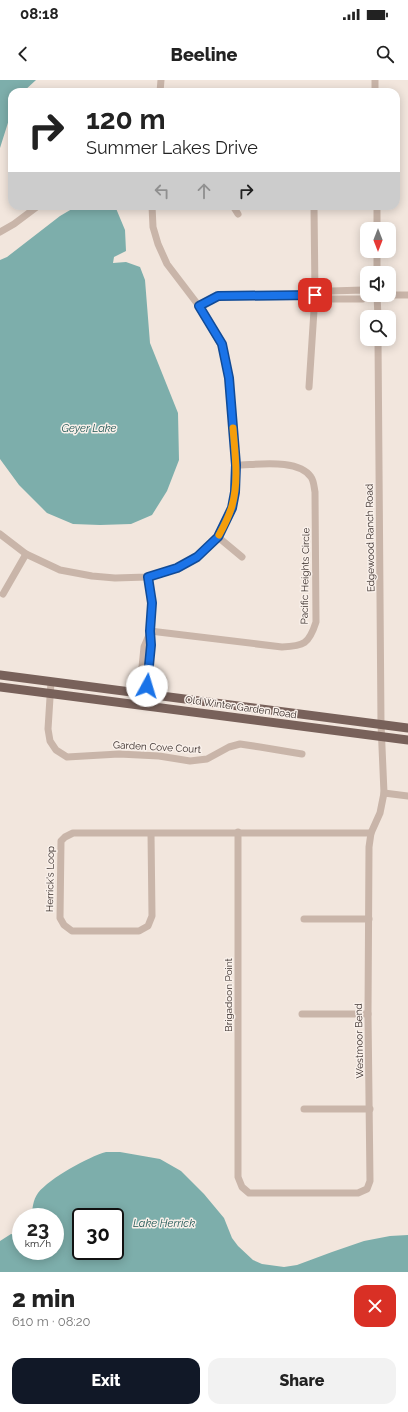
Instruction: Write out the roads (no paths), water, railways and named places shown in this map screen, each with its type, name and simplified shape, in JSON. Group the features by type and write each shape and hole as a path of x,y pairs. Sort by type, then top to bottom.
{"main road":[{"name":"Old Winter Garden Road","path":"0,675 408,728"},
{"name":"Old Winter Garden Road","path":"0,687 408,740"}],"street":[{"path":"0,232 33,210"},
{"path":"0,534 26,554 60,570 92,576 115,578 148,577 177,568 197,557 218,537 232,508 235,492 236,465 229,378 222,344 199,306 167,264 158,244 152,210"},
{"path":"236,210 238,214"},
{"path":"309,387 315,295 314,210"},
{"path":"376,210 377,222"},
{"path":"199,306 218,296 315,295 331,291 360,290"},
{"path":"315,295 331,299 360,299"},
{"path":"396,295 408,295"},
{"name":"Edgewood Ranch Road","path":"378,346 382,736"},
{"name":"Pacific Heights Circle","path":"150,631 282,647 298,646 312,637 316,622 316,492 313,481 310,475 301,468 289,464 236,465"},
{"path":"218,537 242,556"},
{"path":"3,594 26,554"},
{"path":"140,704 142,694 144,647 150,631 152,603 148,577"},
{"name":"Garden Cove Court","path":"51,682 49,693 48,729 50,741 56,750 66,757 119,754 159,756 190,761 207,759 230,747 240,744 302,754"},
{"name":"Westmoor Bend","path":"238,1158 238,1177 242,1187 249,1193 358,1193 366,1189 370,1181 368,1014 369,847 371,833 380,813 384,793 382,736"},
{"path":"384,793 408,796"},
{"name":"Herrick's Loop","path":"151,833 152,916 148,926 139,931 72,931 64,926 60,918 61,841 65,837 74,833 238,832 371,833"},
{"name":"Brigadoon Point","path":"238,832 238,1158"},
{"path":"304,918 369,919"},
{"path":"302,1014 368,1014"},
{"path":"304,1109 370,1109"}],"water":[{"path":"0,80 36,80 27,88 8,88 8,123 0,148"},
{"name":"Geyer Lake","path":"70,210 117,210 125,230 126,251 114,257 113,263 126,262 140,267 145,280 150,343 178,413 179,460 167,491 152,515 131,524 73,524 47,513 19,485 0,459 0,260 7,257 60,216"},
{"name":"Lake Herrick","path":"106,1152 120,1152 160,1159 181,1171 204,1194 224,1218 232,1238 238,1246 253,1260 262,1264 284,1267 297,1265 364,1241 390,1236 408,1235 408,1272 0,1272 0,1241 11,1234 12,1260 64,1260 64,1208 33,1208 38,1193 44,1187 80,1163"}]}
